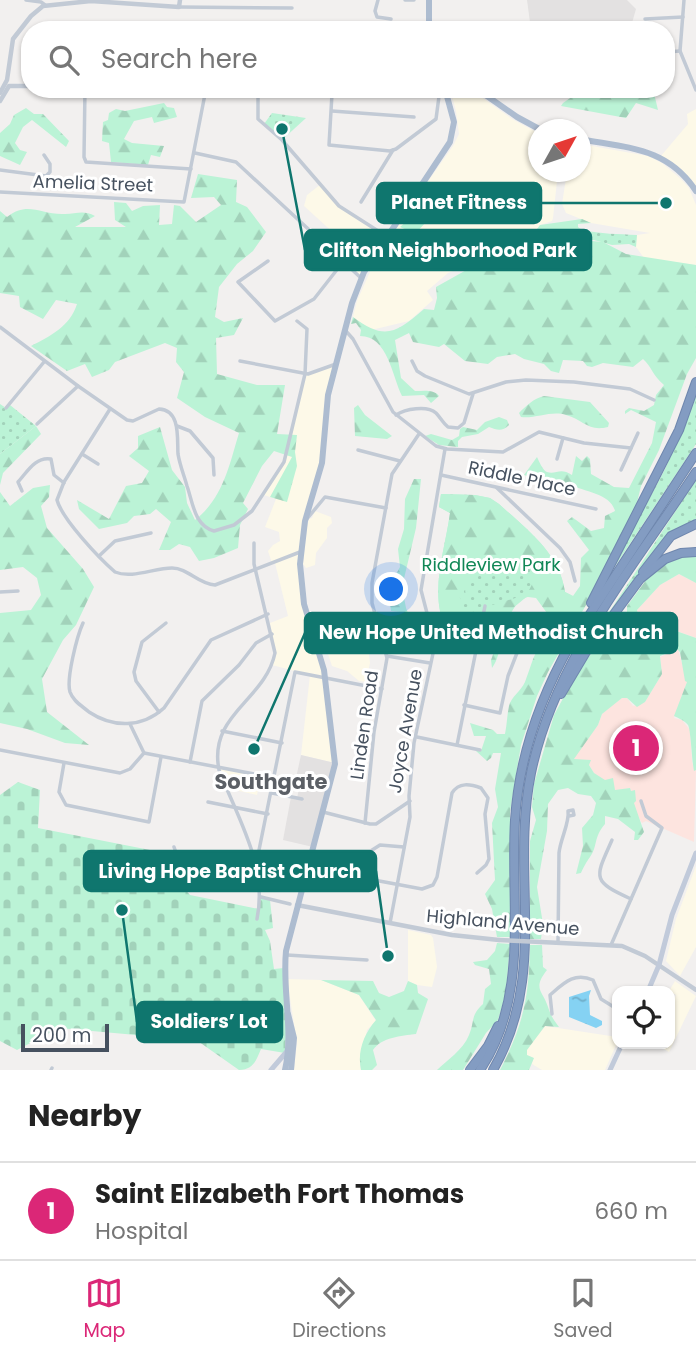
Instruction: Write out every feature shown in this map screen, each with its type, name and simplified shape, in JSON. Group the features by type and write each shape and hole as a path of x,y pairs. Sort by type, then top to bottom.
{"highway":[{"path":"581,627 680,430 696,382"},
{"path":"480,1070 496,1042 508,1005 514,949 515,818 520,777 542,698 581,627 696,453"},
{"path":"493,1070 513,1029 523,989 527,795 535,755 549,711 581,645 696,472"},
{"path":"549,711 586,652 665,542 679,530 696,524"},
{"path":"630,592 650,569 665,559 681,553 696,552"},
{"path":"470,1070 488,1046 508,1005"}],"main road":[{"path":"429,0 429,21"},
{"path":"289,1068 285,955 293,905 306,869 335,761 325,678 300,585 300,552 305,521 325,448 328,395 362,278 425,175 430,172 450,142 454,130 453,114 446,98"},
{"path":"490,98 528,123"},
{"path":"591,141 637,148 654,154 674,165 695,188"},
{"path":"650,986 659,965 672,915 696,853"},
{"path":"286,1011 292,1029 289,1068"},
{"path":"273,1069 289,1049"},
{"path":"610,1070 620,1049"},
{"path":"273,1069 278,1065 289,1068"}],"street":[{"path":"26,0 45,5"},
{"path":"378,0 375,11 377,17 391,19"},
{"path":"405,0 414,0"},
{"path":"684,0 680,51 696,90"},
{"path":"27,21 45,5 91,1 292,8"},
{"path":"645,19 682,17"},
{"path":"0,93 7,80 13,39 21,29"},
{"path":"675,51 680,51"},
{"path":"0,101 9,86 21,86"},
{"path":"85,98 85,161 191,169 204,98"},
{"path":"258,98 258,118 282,140 339,206 386,236"},
{"path":"332,98 330,145 393,150"},
{"path":"361,202 393,150 436,119 440,98"},
{"path":"331,110 414,117"},
{"path":"195,153 236,162 362,278"},
{"path":"0,170 47,175 51,168 44,155"},
{"name":"Amelia Street","path":"0,192 184,202 191,169"},
{"path":"268,261 238,282 275,321 314,299 343,262"},
{"path":"0,327 44,362 131,421 163,409 172,416 177,426 180,467 192,508 210,530 222,530 245,518 259,502 285,460 305,374 307,329 297,321"},
{"path":"345,330 354,340 396,415 436,446 445,449 503,452 534,433 549,433 584,443 631,448"},
{"path":"240,361 305,374 336,364"},
{"path":"412,361 417,371 425,376 472,394 506,382 526,380 574,382 630,389 654,400"},
{"path":"6,408 44,362"},
{"path":"37,425 78,386"},
{"path":"396,415 400,412 428,409 435,412 445,425 458,428 464,424 472,394"},
{"path":"110,409 57,498 59,508 99,556 119,574 176,569 210,585 300,552"},
{"path":"177,426 190,430 213,458 214,475"},
{"path":"621,470 638,433"},
{"name":"Linden Road","path":"365,823 374,732 387,656 371,599 392,474 419,434"},
{"path":"557,459 563,438"},
{"name":"Joyce Avenue","path":"365,823 379,823 410,801 414,743 435,646 421,593 445,449"},
{"path":"358,450 400,461"},
{"path":"82,454 98,464"},
{"path":"22,492 18,482 36,461 46,458 51,459 56,478 64,483"},
{"name":"Riddle Place","path":"442,475 596,509"},
{"path":"495,487 556,543 570,562 575,581"},
{"path":"305,521 323,498 386,508"},
{"path":"99,556 115,541 151,533"},
{"path":"254,543 253,554 275,650 269,671 258,689 233,713 222,732 218,768 256,862 261,886 257,919"},
{"path":"0,592 18,591"},
{"path":"457,745 485,606"},
{"path":"83,623 70,680 71,694 81,706 100,719 116,724 130,724 159,712 211,640 268,614"},
{"path":"464,705 500,713 507,678 529,622"},
{"path":"159,712 135,681 134,672 142,641 166,623"},
{"path":"190,762 202,701 239,665 256,643 272,634"},
{"path":"435,646 475,649"},
{"path":"387,656 431,664"},
{"path":"256,862 268,814 295,672 382,689"},
{"path":"130,724 144,753"},
{"path":"222,732 282,743"},
{"path":"417,737 480,750"},
{"path":"0,750 123,772 135,764 144,753"},
{"path":"144,753 275,778"},
{"path":"64,762 59,793 66,805 149,822 161,757"},
{"path":"374,880 424,889 435,882 453,793 463,784 482,789 488,798 485,814 489,859 477,873"},
{"path":"272,793 302,799"},
{"path":"390,923 411,815 410,801"},
{"path":"208,802 268,814"},
{"path":"611,945 662,828 646,816 641,802"},
{"path":"322,811 365,823"},
{"path":"558,943 559,853 569,816"},
{"path":"612,840 600,868 600,879 607,888 631,899"},
{"path":"256,862 335,871 380,845 404,848"},
{"path":"174,847 183,872 261,886"},
{"path":"261,897 293,905"},
{"name":"Highland Avenue","path":"293,905 462,937 611,945 635,951 696,990"},
{"path":"285,955 367,960"},
{"path":"552,1014 551,994 565,981 581,976 593,980 601,999 612,1006"}],"shaded area":[{"path":"527,0 627,0 636,9 633,21 530,21"},
{"path":"453,98 483,98 528,128 528,182 557,182 552,221 540,225 534,233 505,251 448,273 427,291 433,300 409,321 371,330 353,317 374,263 459,134"},
{"path":"696,109 696,191 660,157 688,124 687,114"},
{"path":"591,146 648,156 662,163 689,188 696,205 696,265 644,258 636,247 637,235 650,233 591,223 566,213 562,204 565,182 591,182"},
{"path":"321,184 339,206 386,236 361,278 343,262 342,248 336,242 338,237 304,206 307,195"},
{"path":"336,364 328,395 325,448 305,521 300,585 324,670 335,763 301,755 310,675 272,665 275,653 270,623 288,616 275,563 272,563 268,551 280,541 279,532 265,527 276,499 264,495 284,462 305,374"},
{"path":"315,511 331,517 332,523 327,528 327,538 316,553 315,565 306,568 303,564 307,527"},
{"path":"679,574 696,583 696,638 663,626 647,653 637,610 660,585"},
{"path":"335,637 356,640 360,647 368,647 370,663 366,682 332,666 328,644"},
{"path":"678,649 687,682 674,718 682,720 690,730 692,761 696,770 694,842 646,821 642,823 635,811 630,788 615,791 594,773 589,765 574,760 598,725 602,714 612,705 622,698 627,698 633,706 645,702 662,674 660,657"},
{"path":"301,755 335,763 313,847 283,840 291,797 297,798 301,780 296,778"},
{"path":"218,768 261,776 257,795 226,788"},
{"path":"696,866 696,947 680,976 666,961 676,919"},
{"path":"408,930 431,935 433,938 437,967 432,987 408,981"},
{"path":"287,979 321,980 359,995 376,1021 367,1030 361,1070 294,1070 297,1043"},
{"path":"675,981 696,996 675,1040 676,995 675,986 672,986"},
{"path":"545,1026 612,1036 612,1049 614,1049 605,1070 542,1070 532,1064 533,1058 527,1055 526,1050"}],"green space":[{"path":"570,98 655,98 658,110 636,103 626,118 561,106"},
{"path":"164,103 167,107 174,108 177,117 154,123 152,117 134,121 124,139 132,143 164,146 160,157 151,155 148,165 111,162 109,143 102,141 103,122 108,120 109,113 116,109 125,111"},
{"path":"26,108 34,114 43,114 69,141 66,147 32,120 23,127 15,143 20,150 27,152 20,165 0,156 0,133 10,124 14,115"},
{"path":"272,113 306,118 282,140 264,124"},
{"path":"198,174 237,180 236,202 247,207 266,232 253,251 237,264 219,287 215,317 224,322 243,318 234,335 216,338 217,374 257,385 285,385 277,434 297,435 297,466 287,502 270,497 292,457 274,451 262,466 243,503 248,509 240,525 238,548 199,561 190,547 179,544 170,550 159,550 171,522 156,509 150,514 134,516 127,523 99,529 79,509 77,500 109,519 126,486 142,483 149,471 129,456 138,448 138,436 160,427 172,470 185,487 187,503 195,520 219,492 239,433 205,417 177,398 184,372 176,362 177,348 165,343 115,362 109,370 92,377 85,364 67,371 31,346 65,324 77,304 56,300 43,319 20,307 19,296 0,293 0,211 7,217 27,209 62,214 86,213 95,216 75,227 126,227 115,220 114,202 126,203 132,211 143,206 160,205 159,225 172,224 174,205 180,206 196,222 221,205 214,197 191,198"},
{"path":"426,194 435,199 438,206 413,236 400,227 413,211 424,215 430,212 431,208 423,198"},
{"path":"582,219 591,223 578,224 582,230 566,234 580,240 603,242 626,254 696,265 696,358 687,374 659,450 641,486 636,507 537,696 521,745 510,812 510,937 497,937 492,909 485,894 495,880 492,823 498,807 495,789 501,753 493,753 487,761 476,751 481,751 486,736 474,736 470,723 493,730 497,734 505,734 510,703 525,682 537,651 551,633 552,620 536,598 528,597 527,593 534,577 531,567 490,576 483,576 477,568 471,571 466,602 465,587 459,587 459,590 461,607 481,614 477,632 447,631 441,617 438,587 450,513 439,507 441,494 475,495 490,498 499,504 549,553 562,578 565,592 573,596 580,586 581,558 589,550 567,521 572,517 591,531 604,528 605,516 615,511 608,501 596,494 569,485 565,485 560,491 558,484 524,475 537,457 546,471 572,475 576,456 582,461 587,456 590,459 591,474 614,487 629,488 652,443 656,422 631,410 625,414 625,411 629,408 644,411 654,405 656,395 664,385 643,359 633,367 603,363 592,367 583,361 563,360 559,373 551,371 544,364 515,354 497,357 488,364 465,361 444,344 439,347 413,342 409,333 395,340 401,378 415,391 437,394 439,396 431,403 424,395 402,396 383,350 369,338 360,336 361,330 356,323 351,324 353,317 364,325 382,331 398,328 424,309 434,310 436,287 486,259 501,264 505,250 534,233 540,225"},
{"path":"582,230 637,235 636,247 629,244 612,245 594,240 580,240 566,234"},
{"path":"544,396 590,402 609,423 608,427 591,427 561,414 521,417 519,413 525,407"},
{"path":"696,396 696,444 608,577 665,469"},
{"path":"0,404 6,408 10,405 36,426 0,454"},
{"path":"358,405 365,415 392,436 387,439 355,436 354,408"},
{"path":"499,417 507,420 509,425 499,430 489,427 478,434 462,437 458,441 458,447 439,445 425,436 431,434 452,440 459,436 463,427 477,430 485,422"},
{"path":"36,426 41,434 3,473 0,485 0,454"},
{"path":"414,479 421,479 416,528 402,587 406,608 420,644 410,646 404,615 391,611 388,589 400,567 398,549 404,529 405,499"},
{"path":"696,480 696,521 676,529 661,543 585,649"},
{"path":"50,485 49,497 41,506 47,528 83,569 94,587 76,625 63,640 42,679 47,712 89,745 65,743 27,729 0,723 0,613 31,610 41,595 37,578 23,567 0,570 0,492 10,506 33,488"},
{"name":"Riddleview Park","path":"441,494 475,495 490,498 499,504 549,553 562,578 565,592 573,596 542,595 523,599 511,614 501,644 471,631 460,634 447,631 441,617 438,588 450,513 439,507"},
{"path":"696,554 696,583 679,574 660,585 637,610 647,652 662,626 696,638 696,770 694,771 688,725 674,716 687,682 677,649 660,656 662,674 645,702 637,707 627,698 622,698 602,714 598,725 574,759 591,760 589,765 594,773 605,780 613,778 615,790 635,790 634,803 644,832 638,840 634,840 635,832 618,819 605,816 605,824 592,853 581,873 576,874 583,846 582,828 593,815 596,803 591,796 578,794 568,788 558,790 548,804 547,831 537,887 543,924 541,939 530,939 530,841 536,820 532,807 534,784 554,715 579,669 603,639 624,623 627,606 655,568 670,558"},
{"path":"525,595 508,615 492,668 491,660 498,641 480,634 486,607"},
{"path":"18,782 40,790 38,828 150,850 190,895 259,909 261,897 270,900 273,928 265,930 270,941 274,969 284,968 287,1011 285,1053 261,1049 251,1067 239,1070 185,1032 136,1035 59,1028 17,1050 0,1041 0,795"},
{"path":"497,943 510,944 506,993 498,1020 486,1033 463,1070 437,1070 459,1050 469,1035 474,1015 483,1004 485,989 491,984 489,969 473,962 487,960 495,951"},
{"path":"530,945 542,945 543,967 547,970 539,986 559,1027 545,1026 527,1050 527,1055 534,1058 529,1070 500,1070 515,1038 524,1009"},
{"path":"321,980 373,981 379,993 389,997 404,991 408,981 417,985 418,993 428,999 416,1034 381,1042 373,1050 377,1065 372,1070 361,1070 362,1043 376,1020 359,995"}],"water":[{"path":"591,990 590,1015 602,1021 602,1025 596,1028 569,1017 569,997"}],"place":[{"name":"Clifton Neighborhood Park","path":"282,129"},
{"name":"Planet Fitness","path":"666,203"},
{"name":"Saint Elizabeth Fort Thomas","path":"636,748"},
{"name":"New Hope United Methodist Church","path":"254,749"},
{"name":"Soldiers’ Lot","path":"122,910"},
{"name":"Living Hope Baptist Church","path":"388,956"}],"district":[{"name":"Southgate","path":"271,781"}]}
